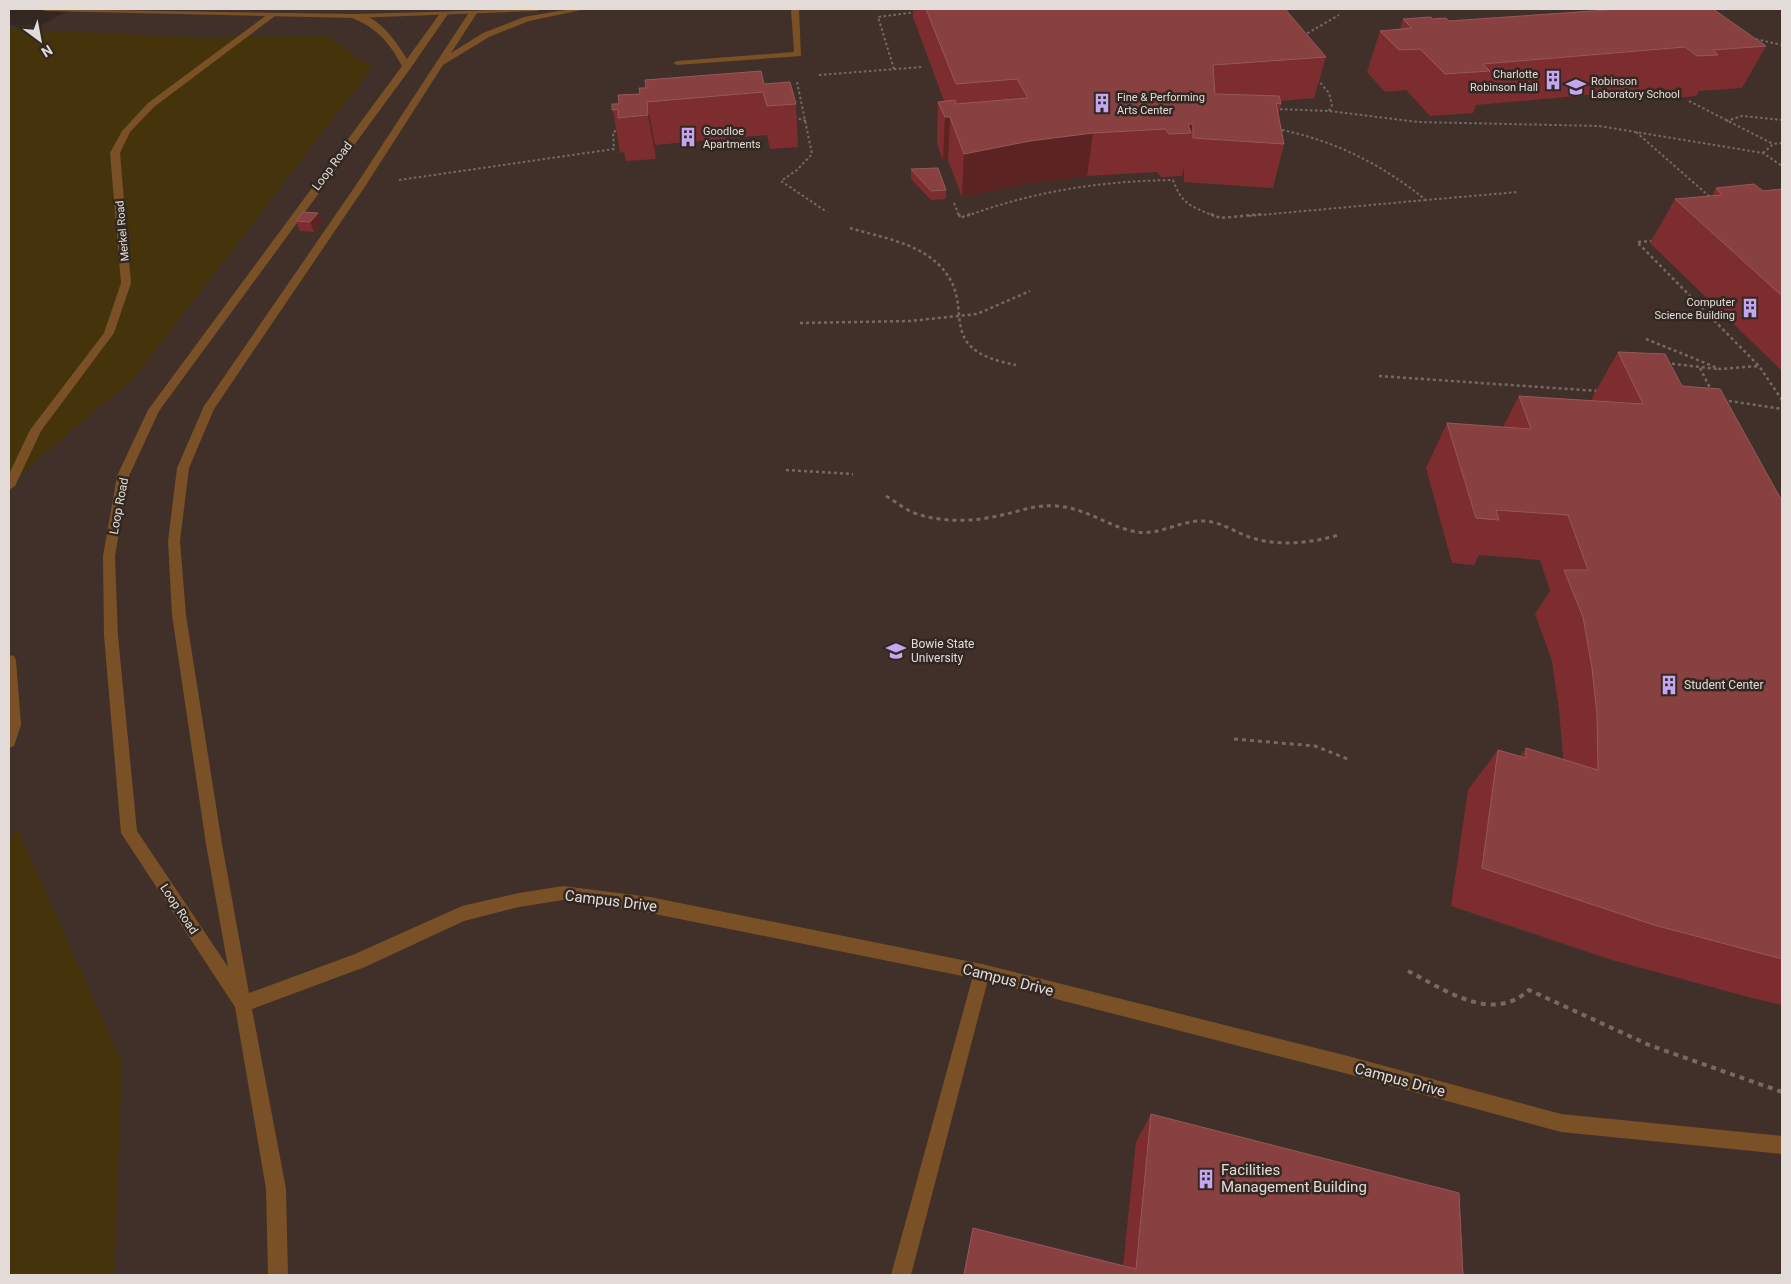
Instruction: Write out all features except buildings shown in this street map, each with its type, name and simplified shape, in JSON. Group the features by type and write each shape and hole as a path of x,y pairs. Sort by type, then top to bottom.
{"street":[{"path":"45,9 271,16 444,14 537,9"},
{"path":"436,66 494,32 527,19 582,9"},
{"path":"678,63 798,54 795,9"},
{"name":"Loop Road","path":"278,1275 276,1189 242,1004 179,615 174,541 183,468 208,409 361,185 436,66 473,13"},
{"name":"Loop Road","path":"242,1004 130,834 111,636 109,556 121,485 123,476 154,410 444,14"},
{"name":"Merkel Road","path":"9,486 36,430 109,333 126,283 115,153 126,131 151,105 271,16"},
{"path":"356,16 377,24 388,36 407,67"},
{"path":"9,660 14,725 9,742"},
{"name":"Campus Drive","path":"242,1004 359,961 462,914 519,900 562,893 650,905 982,972 1348,1066 1561,1124 1782,1145"},
{"path":"901,1275 982,972"}],"path":[{"path":"894,70 878,17 920,12"},
{"path":"1297,39 1339,15"},
{"path":"1748,37 1782,45"},
{"path":"816,75 922,68"},
{"path":"1312,72 1329,94 1332,105 1329,111"},
{"path":"796,77 812,154 797,170 781,181 827,212"},
{"path":"1688,101 1773,144 1782,143"},
{"path":"1268,110 1292,108 1418,122 1572,124 1635,132 1763,153 1782,166"},
{"path":"787,115 806,121"},
{"path":"1725,121 1742,116 1782,120"},
{"path":"1269,128 1325,141 1349,150 1390,172 1426,200"},
{"path":"395,180 614,149 613,132 621,129"},
{"path":"1635,132 1714,201"},
{"path":"613,136 622,135"},
{"path":"1763,153 1773,144"},
{"path":"954,203 960,218 1028,194 1093,183 1174,180 1178,194 1186,204 1220,218 1518,192"},
{"path":"850,228 907,247 938,264 948,277 956,293 959,306 960,332 966,342 993,359 1016,365"},
{"path":"1654,240 1637,242 1759,366 1782,400"},
{"path":"800,323 910,321 958,317 976,314 1030,291"},
{"path":"1646,339 1720,369"},
{"path":"1664,362 1720,369 1759,366"},
{"path":"1700,368 1714,398 1782,410"},
{"path":"1379,376 1606,391"},
{"path":"786,470 853,474"},
{"path":"886,496 912,512 937,518 977,519 1000,516 1032,506 1054,506 1091,512 1122,528 1144,533 1193,520 1210,521 1251,538 1273,542 1301,543 1339,535"},
{"path":"1234,739 1315,746 1350,760"},
{"path":"1408,971 1455,994 1496,1006 1520,998 1529,990 1649,1045 1782,1092"}],"shaded area":[{"name":"Bowie State University","path":"72,9 1782,9 1782,1275 9,1275 9,25 39,26"},
{"path":"9,29 197,37 329,36 372,68 135,377 9,484"},
{"path":"17,828 122,1062 114,1275 9,1275 9,840"}],"place":[{"name":"Charlotte Robinson Hall","path":"1553,80"},
{"name":"Robinson Laboratory School","path":"1576,87"},
{"name":"Fine & Performing Arts Center","path":"1102,103"},
{"name":"Goodloe Apartments","path":"688,137"},
{"name":"Computer Science Building","path":"1750,308"},
{"name":"Bowie State University","path":"896,651"},
{"name":"Student Center","path":"1669,685"},
{"name":"Facilities Management Building","path":"1206,1179"}]}
